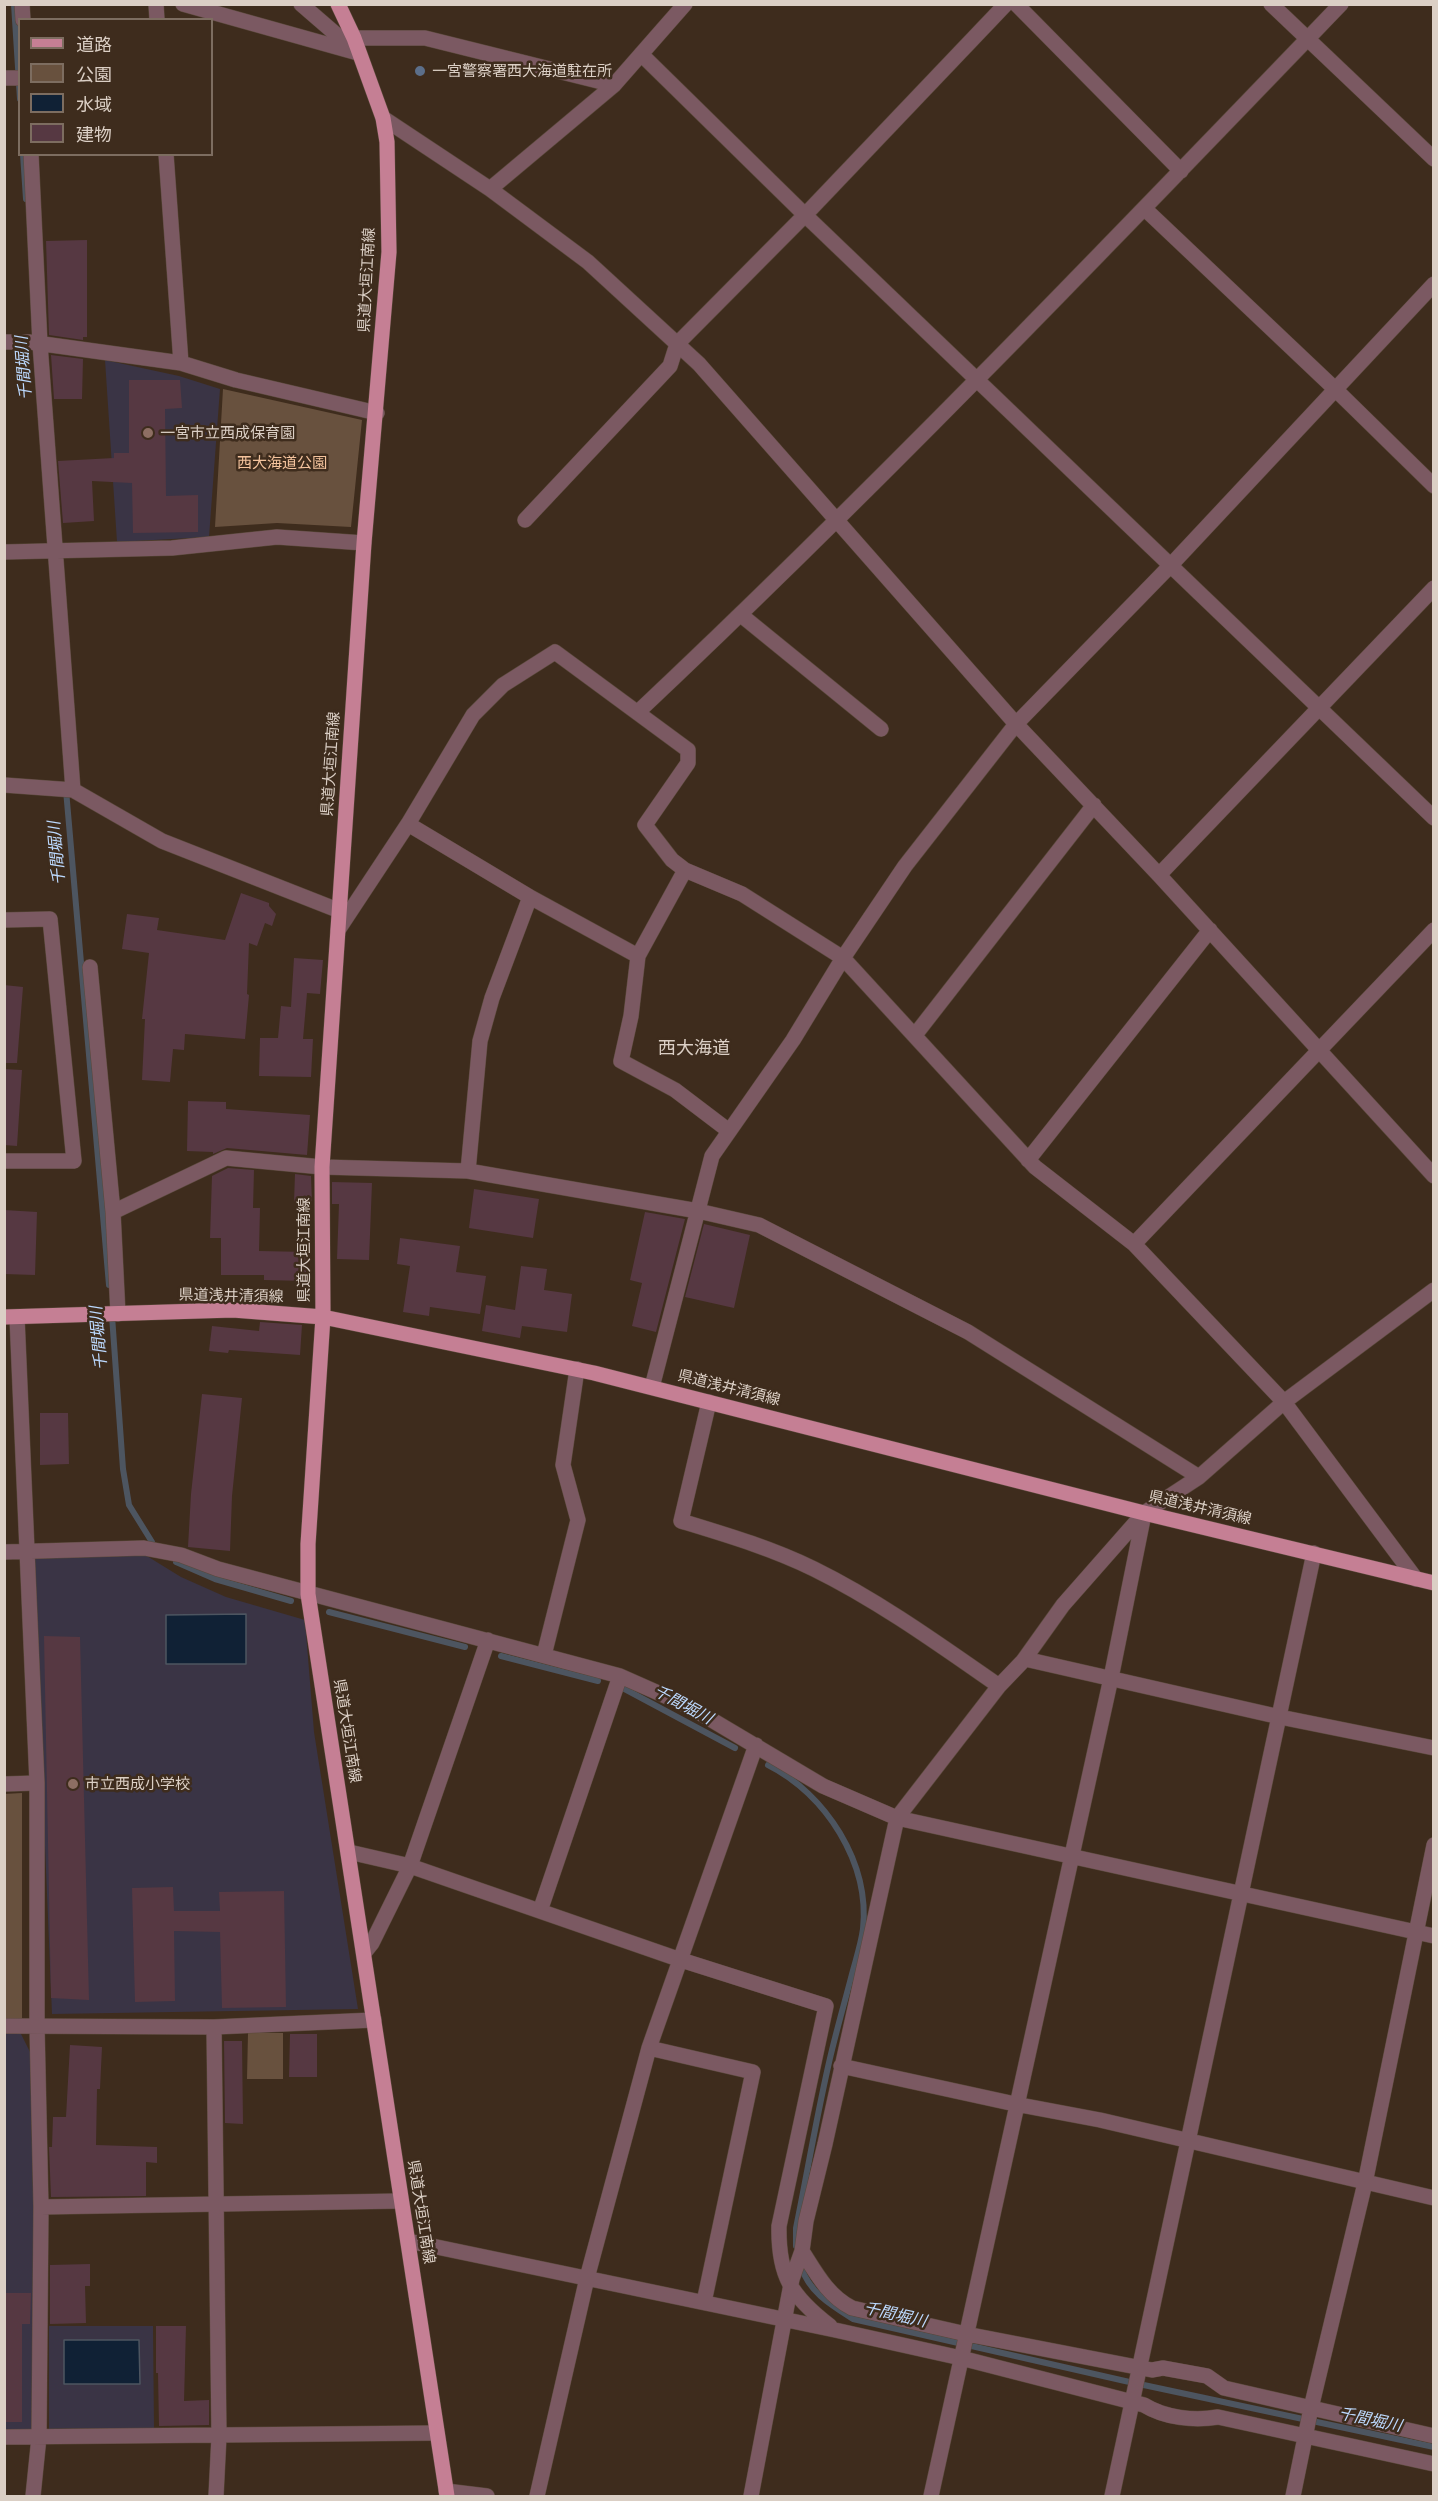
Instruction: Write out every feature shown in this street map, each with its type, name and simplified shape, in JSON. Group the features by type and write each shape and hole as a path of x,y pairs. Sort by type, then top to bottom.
{"main road":[{"name":"県道大垣江南線","path":"339,5 354,38 383,118 387,142 389,252 364,543 322,1167 322,1317 308,1544 308,1594 447,2494"},
{"name":"県道浅井清須線","path":"11,1317 233,1311 322,1317 577,1369 1144,1513 1434,1583"}],"street":[{"path":"183,4 358,53"},
{"path":"301,4 358,53"},
{"path":"490,189 614,85 685,4"},
{"path":"525,520 670,366 677,344 805,215 1006,4"},
{"path":"1016,4 1181,171"},
{"path":"1271,4 1434,159"},
{"path":"638,712 741,615 837,519 1145,208 1341,4"},
{"path":"354,38 425,38 614,85"},
{"path":"641,54 805,215 1434,818"},
{"path":"383,118 490,189 588,262 699,364 1016,724 1210,930 1434,1176"},
{"path":"31,156 34,343 54,552 70,790"},
{"path":"166,156 181,363"},
{"path":"1145,208 1335,388 1434,486"},
{"path":"652,1387 712,1156 793,1040 843,958 905,866 1016,724 1170,566 1434,284"},
{"path":"4,342 34,343 181,363 236,380 376,413"},
{"path":"4,552 172,548 278,537 364,543"},
{"path":"1159,875 1434,588"},
{"path":"741,615 881,729"},
{"path":"338,930 408,824 474,715 503,685 555,652 688,750 688,763 645,825 672,860 685,870 742,894 843,958 1028,1160 1134,1244 1284,1402 1416,1579"},
{"path":"4,786 70,790 162,841 340,911"},
{"path":"915,1035 1094,805"},
{"path":"408,824 530,897 638,956"},
{"path":"685,870 638,956 631,1016 621,1061 675,1090 729,1131"},
{"path":"468,1171 480,1041 492,998 530,897"},
{"path":"4,920 50,919 74,1161 4,1161"},
{"path":"1028,1160 1210,930"},
{"path":"1134,1244 1434,930"},
{"path":"90,967 112,1212 117,1314"},
{"path":"112,1212 225,1158 322,1167 468,1171 698,1210 759,1226 968,1332 1199,1477"},
{"path":"835,2330 807,2309 791,2284 778,2251 779,2226 832,2059 897,1818 999,1686 1025,1659 1063,1605 1144,1513 1199,1477 1284,1402 1434,1290"},
{"path":"11,1317 29,1552 37,1783 39,2437 33,2496"},
{"path":"544,1655 578,1520 563,1465 577,1369"},
{"path":"709,1402 681,1521 753,1542 815,1569 929,1637 999,1686"},
{"path":"931,2496 1015,2104 1111,1678 1144,1513"},
{"path":"4,1552 144,1548 181,1555 218,1569 308,1594 620,1676 690,1707 823,1786 897,1818 1434,1936"},
{"path":"1112,2496 1314,1553"},
{"path":"364,1953 372,1943 410,1866 488,1640"},
{"path":"1025,1659 1280,1717 1434,1748"},
{"path":"540,1911 620,1676"},
{"path":"537,2496 587,2278 649,2048 678,1959 756,1745"},
{"path":"4,1784 37,1783"},
{"path":"1293,2496 1365,2183 1434,1845"},
{"path":"349,1852 410,1866 678,1959 826,2007 832,2059 801,2253 791,2284 751,2496"},
{"path":"4,2026 214,2027 374,2020"},
{"path":"214,2027 219,2436 216,2496"},
{"path":"649,2048 753,2072 704,2302"},
{"path":"832,2059 1015,2104 1190,2140 1434,2198"},
{"path":"40,2207 401,2201"},
{"path":"408,2241 961,2357 1132,2397 1165,2414 1198,2420 1218,2417 1306,2433 1434,2464"},
{"path":"801,2253 823,2284 840,2302 852,2308 965,2337 1138,2371 1163,2368 1207,2376 1224,2388 1311,2410 1434,2436"},
{"path":"4,2437 436,2433"},
{"path":"447,2494 487,2496"}],"shaded area":[{"path":"105,360 179,376 220,389 209,537 117,542"},
{"path":"142,1553 181,1577 226,1597 305,1620 314,1732 358,2009 52,2014 33,1557"},
{"path":"4,2032 20,2032 30,2052 38,2424 32,2432 5,2432"},
{"path":"49,2326 153,2326 154,2428 49,2429"}],"green space":[{"name":"西大海道公園","path":"223,389 362,420 351,527 277,523 215,527"},
{"path":"22,1793 22,2019 5,2019 4,1794"},
{"path":"248,2033 283,2033 283,2079 247,2079"}],"water":[{"path":"246,1614 246,1664 166,1664 166,1615"},
{"path":"64,2340 139,2340 140,2384 64,2384"}],"building":[{"path":"87,240 87,337 83,337 83,340 49,335 46,241"},
{"path":"51,355 83,359 82,399 54,399"},
{"path":"129,380 180,380 182,408 165,409 166,496 198,495 198,532 133,533 132,483 92,481 94,521 63,523 58,461 114,458 114,453 129,453"},
{"path":"241,893 269,903 276,914 272,926 265,923 257,946 249,943 247,994 249,995 245,1039 185,1034 184,1050 173,1049 170,1082 142,1080 145,1019 142,1019 149,953 122,949 127,914 159,918 157,930 225,940"},
{"path":"294,958 323,960 320,994 307,993 303,1039 313,1039 311,1077 259,1076 260,1038 278,1038 281,1006 291,1007"},
{"path":"4,985 23,987 17,1063 4,1063"},
{"path":"4,1069 22,1070 17,1146 4,1145"},
{"path":"188,1101 226,1102 226,1109 310,1115 307,1155 227,1148 213,1154 213,1152 187,1151"},
{"path":"228,1168 254,1170 253,1208 260,1208 259,1251 307,1252 306,1281 264,1280 264,1275 221,1275 221,1238 210,1238 212,1176"},
{"path":"295,1174 311,1176 312,1203 294,1202"},
{"path":"332,1182 372,1183 369,1260 337,1259 339,1204 332,1204"},
{"path":"474,1189 539,1199 533,1238 469,1228"},
{"path":"4,1210 37,1212 35,1275 4,1274"},
{"path":"645,1212 685,1219 656,1332 632,1326 642,1283 630,1280"},
{"path":"704,1224 750,1235 734,1308 685,1297"},
{"path":"400,1238 460,1246 456,1272 486,1276 480,1314 430,1307 429,1316 403,1312 410,1266 397,1264"},
{"path":"521,1266 547,1269 544,1290 572,1294 567,1332 522,1326 520,1338 482,1331 486,1305 515,1310"},
{"path":"260,1322 302,1325 300,1355 229,1350 228,1353 209,1351 212,1326 259,1331"},
{"path":"202,1394 242,1398 232,1496 230,1551 188,1547 191,1494"},
{"path":"40,1413 68,1413 69,1464 40,1465"},
{"path":"44,1636 80,1637 89,2000 51,1998"},
{"path":"173,1887 174,1911 220,1911 219,1892 284,1891 286,2007 222,2008 220,1932 174,1931 175,2001 135,2002 132,1888"},
{"path":"290,2034 317,2034 317,2077 289,2077"},
{"path":"224,2041 242,2041 243,2124 225,2123"},
{"path":"70,2045 102,2047 100,2089 97,2089 96,2145 157,2147 157,2163 146,2162 146,2196 51,2197 49,2147 52,2147 53,2117 66,2117"},
{"path":"90,2264 90,2286 85,2286 86,2323 50,2324 50,2265"},
{"path":"4,2293 31,2293 30,2324 22,2324 22,2422 4,2422"},
{"path":"156,2326 186,2326 184,2401 209,2400 209,2425 159,2426"}],"waterway":[{"name":"千間堀川","path":"14,4 18,67"},
{"name":"千間堀川","path":"23,156 26,199"},
{"name":"千間堀川","path":"66,790 109,1285"},
{"name":"千間堀川","path":"112,1316 123,1469 129,1505 152,1542"},
{"name":"千間堀川","path":"176,1562 215,1579 291,1601"},
{"name":"千間堀川","path":"329,1612 465,1647"},
{"name":"千間堀川","path":"501,1656 598,1681"},
{"name":"千間堀川","path":"619,1686 735,1748"},
{"name":"千間堀川","path":"768,1765 789,1778 808,1794 840,1833 859,1880 863,1904 862,1935 824,2087 796,2228 796,2246"},
{"name":"千間堀川","path":"801,2267 816,2291 853,2319 1125,2381 1434,2447"}],"place":[{"name":"一宮警察署西大海道駐在所","path":"420,71"},
{"name":"一宮市立西成保育園","path":"148,433"},
{"name":"市立西成小学校","path":"73,1784"}],"district":[{"name":"西大海道","path":"694,1049"}]}
